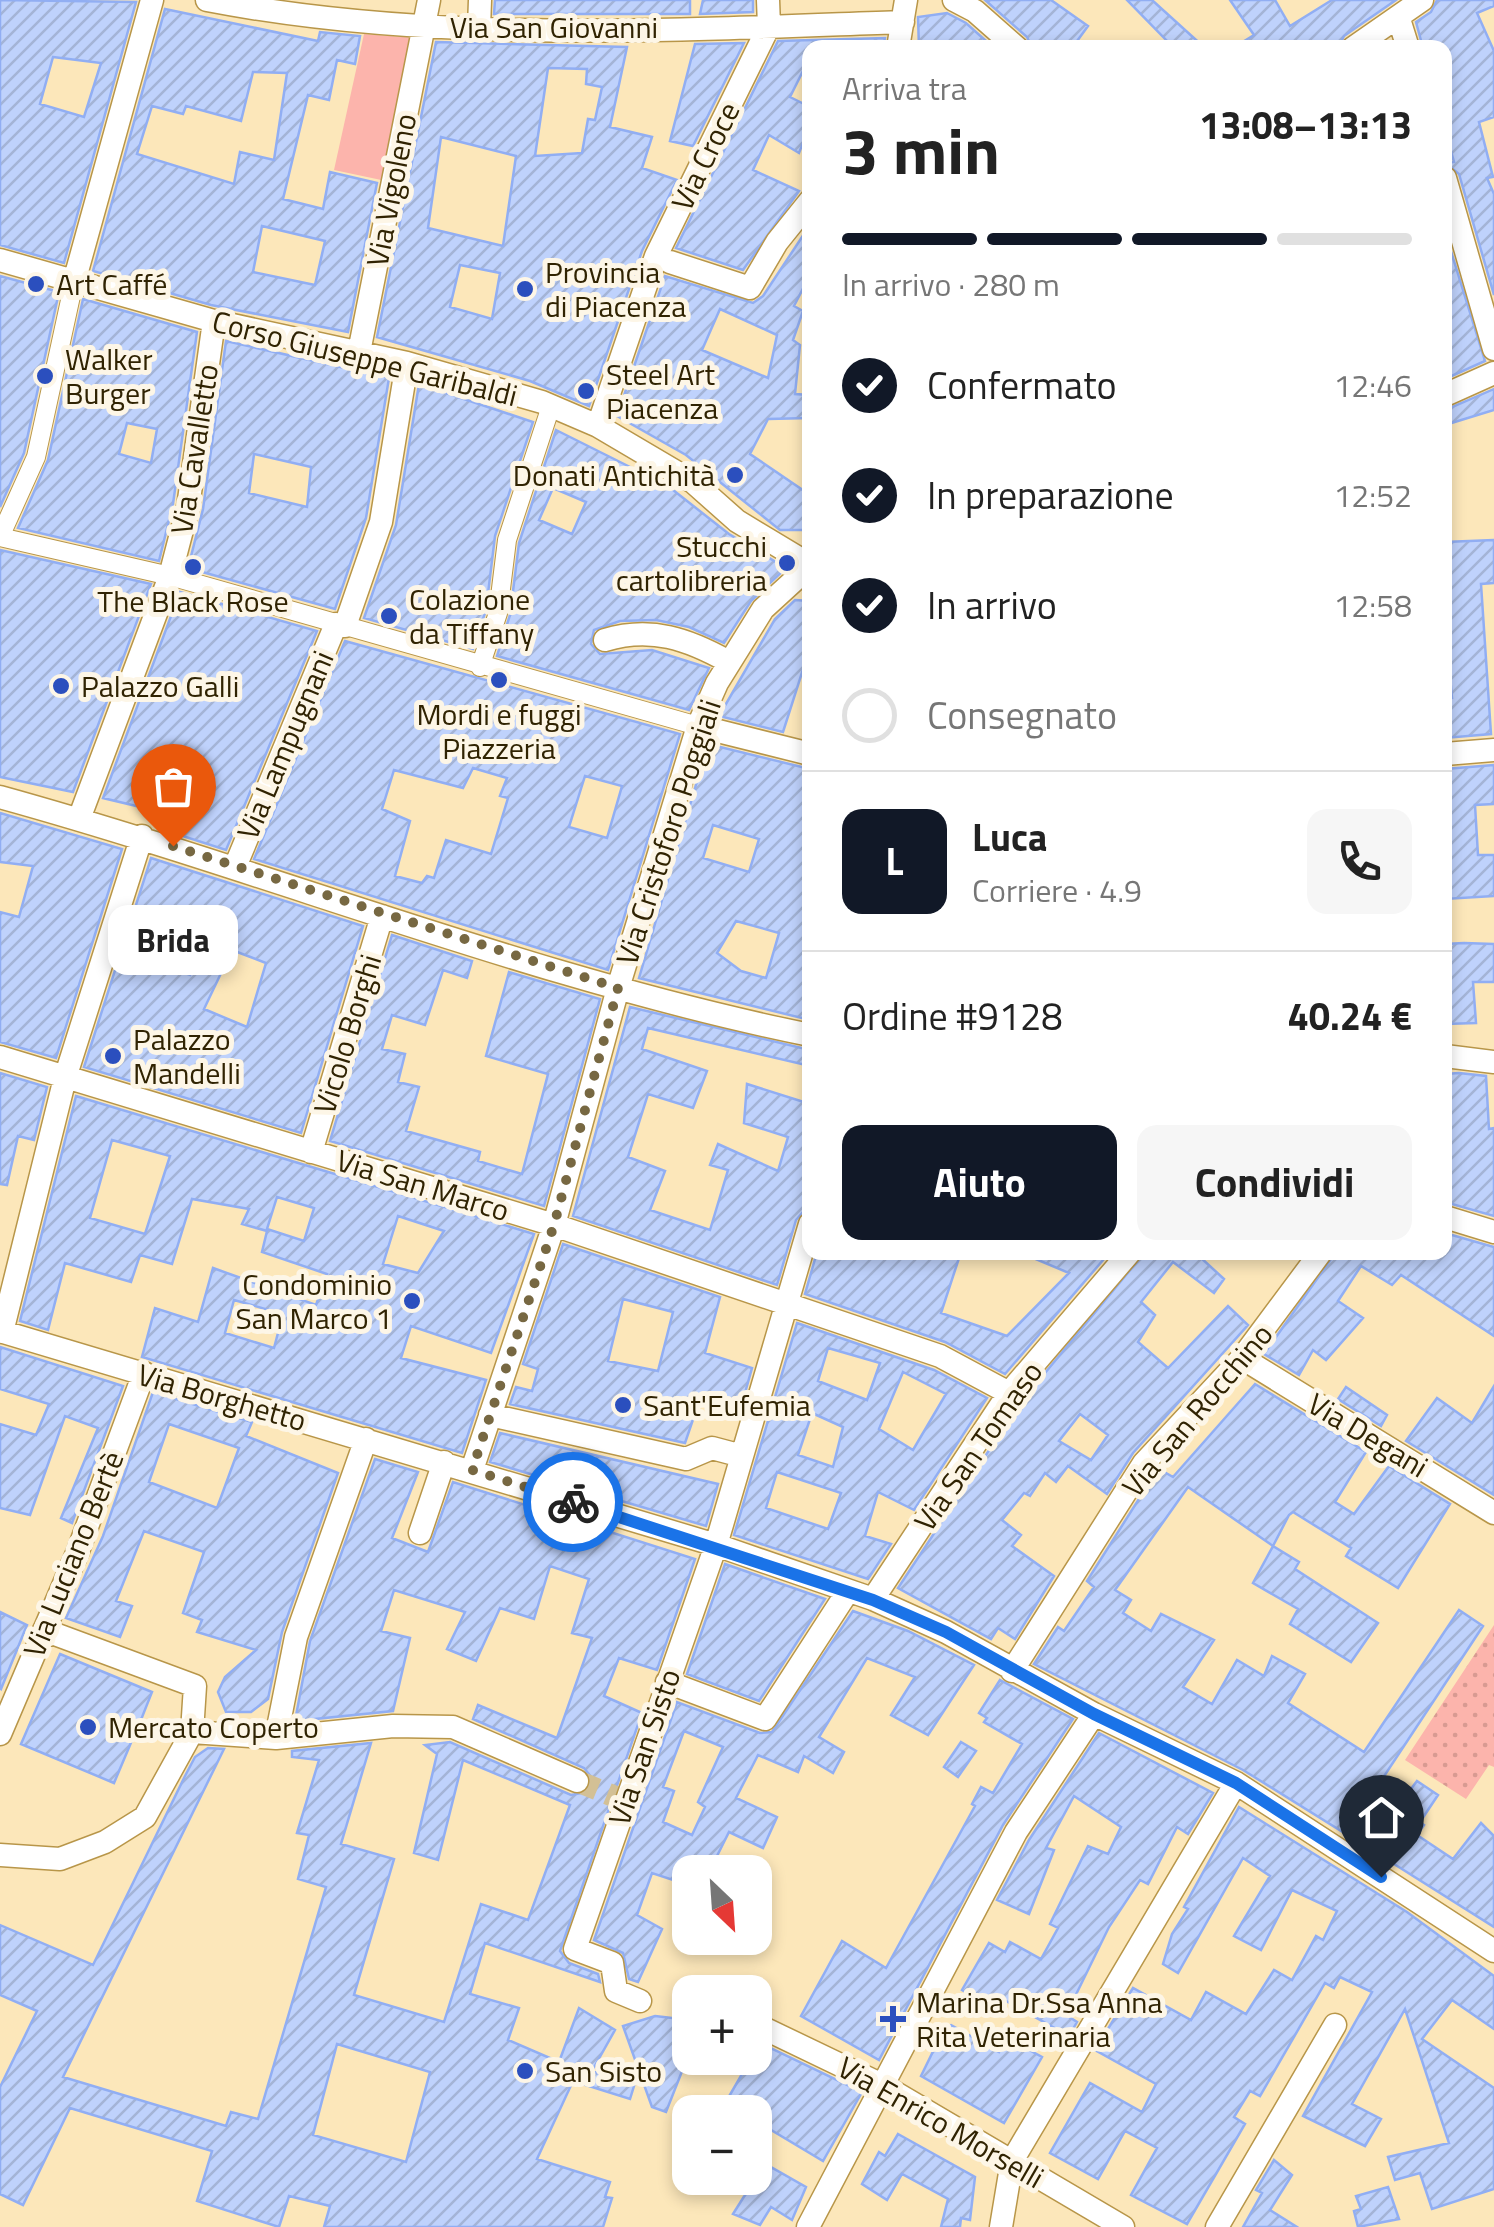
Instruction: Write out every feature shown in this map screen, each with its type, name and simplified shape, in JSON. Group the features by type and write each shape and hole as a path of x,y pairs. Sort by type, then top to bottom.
{"street":[{"path":"152,0 74,282 36,457 0,537 170,576 480,668 802,752"},
{"name":"Via San Giovanni","path":"206,0 283,15 479,28 768,26 905,11"},
{"name":"Via Vigoleno","path":"359,352 429,0"},
{"path":"479,28 480,0"},
{"name":"Via Croce","path":"598,426 656,256 768,26 768,0"},
{"path":"954,0 975,11 1008,40"},
{"path":"1366,40 1422,0"},
{"path":"900,40 905,11"},
{"path":"1400,19 1406,40"},
{"path":"1452,202 1494,349"},
{"path":"670,262 750,288 777,242 802,211"},
{"name":"Corso Giuseppe Garibaldi","path":"0,260 214,322 407,362 552,406 598,426 693,482 737,521 802,560"},
{"name":"Via Cavalletto","path":"79,819 170,576 188,507 214,322"},
{"name":"Via Lampugnani","path":"235,867 381,522 407,362"},
{"path":"1452,392 1494,373"},
{"path":"480,668 498,613 512,524 552,406"},
{"name":"Via Cristoforo Poggiali","path":"472,1470 554,1225 618,988 698,726 729,662 763,608 802,572"},
{"path":"605,640 659,632 698,644 729,662"},
{"path":"1452,753 1494,750"},
{"path":"0,797 142,836 382,916 618,988 802,1033"},
{"path":"1,1332 64,1078 142,836"},
{"name":"Vicolo Borghi","path":"311,1152 382,916"},
{"name":"Via San Marco","path":"0,1057 554,1225 940,1356 1009,1393"},
{"path":"1452,1057 1494,1062"},
{"path":"1452,1218 1494,1232"},
{"name":"Via San Sisto","path":"640,2001 616,1991 612,1962 575,1949 716,1545 802,1248"},
{"name":"Via San Tomaso","path":"873,1600 1009,1393 1123,1260"},
{"name":"Via San Rocchino","path":"1012,1671 1144,1463 1242,1358 1316,1260"},
{"name":"Via Borghetto","path":"1,1332 472,1470 716,1545 873,1600 946,1632 1094,1714 1236,1783 1494,1951"},
{"name":"Via Degani","path":"1242,1358 1494,1513"},
{"name":"Via Luciano Bertè","path":"0,1734 78,1551 144,1374"},
{"path":"490,1415 686,1459 712,1448 742,1456"},
{"path":"276,1738 296,1637 366,1439"},
{"path":"420,1533 444,1462"},
{"path":"667,1682 765,1719 848,1591"},
{"path":"0,1855 60,1859 105,1842 145,1817 192,1732 195,1686 44,1630"},
{"path":"808,2227 1016,1832 1094,1714"},
{"path":"192,1732 276,1738 393,1726 454,1728 577,1781"},
{"path":"1001,2227 1012,2161 1236,1783"},
{"path":"1217,2227 1335,2025"},
{"name":"Via Enrico Morselli","path":"772,2032 882,2084 1123,2227"}],"shaded area":[{"path":"364,34 416,38 386,181 334,170"},
{"path":"1494,1625 1494,1767 1489,1765 1466,1799 1405,1760"}],"building":[{"path":"0,0 136,2 64,263 0,245","holes":["53,57 101,63 84,117 40,104"]},
{"path":"495,0 690,0 690,14 494,14"},
{"path":"703,0 753,0 753,12 700,14"},
{"path":"985,0 1051,0 1088,26 1078,40 1027,37"},
{"path":"1127,0 1152,0 1196,40 1166,40"},
{"path":"1230,0 1275,0 1290,26 1332,0 1396,0 1342,40 1246,40 1254,35"},
{"path":"1437,0 1494,0 1494,6 1477,13 1494,51 1494,117 1479,122 1493,177 1487,178 1494,194 1494,295 1459,174 1452,168 1452,40 1421,40 1416,22 1431,12"},
{"path":"165,9 318,41 320,32 360,36 355,64 337,60 329,100 308,95 283,199 323,209 330,172 377,183 348,332 211,305 93,271","holes":["253,72 287,73 274,160 240,152 234,184 137,154 152,106 183,114 186,106 241,121","262,226 325,241 315,285 253,272"]},
{"path":"947,13 985,40 919,40 918,17"},
{"path":"885,38 885,40 814,40"},
{"path":"802,40 802,73 790,97 802,103 802,145 799,153 769,135 753,170 799,191 743,270 676,248 778,41"},
{"path":"436,42 627,47 610,127 652,137 642,168 677,180 642,251 589,406 530,381 377,337","holes":["548,68 587,69 586,84 602,87 595,120 588,119 582,153 535,156","441,137 516,156 503,246 428,228","460,265 500,273 492,319 450,307"]},
{"path":"744,43 693,146 670,141 695,44"},
{"path":"802,237 802,290 794,306 802,314 793,340 800,345 795,394 802,394 802,418 768,419 750,454 802,490 802,530 780,530 686,455 617,416 665,276 753,303 763,296","holes":["720,309 777,335 768,378 702,350"]},
{"path":"1452,255 1485,361 1452,376"},
{"path":"0,276 59,292 24,453 0,507"},
{"path":"83,299 197,332 173,504 159,561 18,528 48,460","holes":["127,423 157,429 151,463 119,454"]},
{"path":"226,341 389,378 366,518 335,609 188,568 203,509","holes":["254,454 311,467 307,507 249,493"]},
{"path":"419,384 533,422 495,536 486,610 473,649 364,618 396,525"},
{"path":"1494,389 1494,410 1452,423 1452,407"},
{"path":"556,430 668,486 729,534 786,568 751,601 724,643 689,627 656,620 620,621 594,630 591,644 600,654 652,650 709,668 689,710 497,656 510,615 519,543","holes":["553,488 586,502 572,534 539,520"]},
{"path":"1494,540 1494,583 1481,584 1491,734 1452,737 1452,542"},
{"name":"Palazzo Galli","path":"0,550 151,584 73,792 0,777"},
{"path":"180,592 317,631 226,850 167,831 174,815 103,798"},
{"path":"795,600 802,600 802,673 783,732 719,716 775,619"},
{"path":"345,641 680,734 608,970 254,859","holes":["473,768 507,778 500,796 508,798 491,854 446,840 434,878 427,876 422,883 395,876 410,821 382,809 394,770 463,788","585,776 622,786 607,838 569,827"]},
{"path":"708,744 802,767 802,1018 639,978","holes":["713,825 759,839 749,872 703,858","736,921 779,933 766,978 741,971 717,953"]},
{"path":"1494,765 1494,804 1475,805 1478,855 1494,855 1494,896 1452,899 1452,768"},
{"path":"0,813 122,849 56,1058 0,1042 0,912 19,917 33,866 0,862"},
{"path":"151,858 363,926 301,1133 84,1067","holes":["162,930 205,941 190,975 152,961","232,950 266,963 247,1027 204,1009"]},
{"path":"392,935 472,961 467,978 443,970 425,1025 392,1015 382,1049 405,1054 398,1082 419,1087 406,1131 480,1152 478,1161 522,1174 548,1074 486,1056 509,972 600,999 544,1206 330,1141"},
{"path":"1452,944 1494,944 1494,982 1473,982 1476,1023 1452,1024"},
{"path":"630,1007 802,1048 802,1064 648,1028 642,1049 707,1071 693,1108 648,1094 628,1157 665,1171 650,1210 710,1230 728,1170 710,1165 718,1144 778,1171 788,1137 744,1123 747,1084 802,1101 802,1213 796,1220 777,1285 573,1216"},
{"path":"0,1073 47,1087 34,1140 18,1136 7,1185 0,1184"},
{"path":"1452,1074 1486,1076 1489,1129 1494,1128 1494,1216 1452,1204"},
{"path":"76,1096 534,1234 491,1353 411,1326 401,1358 486,1380 462,1453 142,1357 155,1308 198,1322 213,1268 316,1305 327,1274 262,1252 267,1231 242,1224 249,1209 192,1199 172,1264 140,1255 131,1282 65,1263 48,1330 20,1321","holes":["112,1140 170,1156 145,1234 90,1218","277,1197 314,1208 304,1241 267,1229","398,1216 444,1231 418,1273 383,1264","234,1300 283,1314 274,1348 225,1333"]},
{"path":"1452,1235 1494,1247 1494,1336 1401,1275 1392,1285 1361,1266 1338,1301 1363,1318 1326,1360 1313,1350 1299,1375 1264,1354 1330,1260 1452,1260"},
{"path":"563,1244 720,1297 705,1353 752,1368 741,1407 701,1396 685,1443 510,1404 516,1387 532,1391 538,1369 523,1364","holes":["623,1299 673,1312 658,1371 608,1361"]},
{"path":"815,1260 958,1260 941,1313 1007,1336 1069,1273 1038,1260 1103,1260 1005,1374 945,1342 805,1294"},
{"path":"1138,1260 1203,1260 1224,1279 1214,1293 1173,1262 1141,1302 1155,1315 1138,1342 1168,1368 1228,1306 1248,1325 1133,1453 1107,1494 1068,1466 1056,1482 1045,1473 1030,1496 1024,1493 1002,1520 1021,1535 1012,1546 1054,1576 1015,1639 998,1628 991,1639 898,1588 1021,1402","holes":["1080,1414 1108,1435 1091,1460 1059,1441"]},
{"path":"797,1323 934,1370 987,1398 914,1510 878,1492 865,1536 891,1544 868,1579 734,1535","holes":["828,1348 880,1363 867,1400 818,1381","903,1372 946,1394 913,1450 879,1429","812,1413 843,1427 833,1467 798,1455","777,1472 841,1493 828,1529 766,1508"]},
{"path":"0,1347 123,1386 72,1523 61,1518 98,1428 65,1416 30,1515 0,1508 0,1424 36,1435 49,1404 0,1389"},
{"path":"1255,1384 1366,1452 1335,1502 1354,1514 1389,1466 1450,1504 1398,1588 1346,1556 1351,1548 1293,1512 1273,1546 1188,1487 1115,1590 1131,1600 1123,1613 1151,1631 1161,1614 1214,1640 1183,1687 1212,1704 1237,1660 1264,1676 1272,1656 1305,1674 1288,1703 1364,1752 1459,1610 1483,1626 1346,1834 1243,1770 1034,1664 1058,1627 1064,1631 1094,1587 1087,1581 1156,1472 1159,1469 1173,1477"},
{"path":"1494,1386 1494,1495 1406,1441 1437,1398 1472,1423"},
{"path":"1346,1387 1387,1415 1381,1426 1338,1399"},
{"path":"153,1392 252,1422 246,1436 338,1473 282,1632 268,1699 251,1712 226,1712 218,1692 225,1677 256,1650 197,1632 202,1620 183,1613 204,1552 144,1531 116,1601 132,1606 120,1637 66,1618 103,1536","holes":["169,1424 239,1448 217,1508 149,1482"]},
{"path":"500,1433 718,1484 706,1526 490,1462"},
{"path":"375,1459 418,1472 392,1538 428,1552 453,1482 695,1559 657,1670 619,1658 604,1696 642,1713 560,1951 569,1963 598,1974 600,1982 485,1943 470,1994 519,2008 508,2040 559,2062 579,2008 615,2030 592,2071 634,2086 630,2099 573,2081 537,2159 610,2182 605,2197 612,2198 603,2227 324,2227 330,2206 289,2196 279,2227 197,2201 212,2151 70,2108 23,2205 0,2194 0,2087 37,2011 0,1995 0,1925 93,1965 195,1757 208,1748 224,1749 63,2077 226,2126 231,2112 258,2119 326,1887 298,1879 309,1835 297,1833 319,1760 292,1757 292,1751 371,1743 341,1844 394,1859 354,1995 444,2022 481,1904 528,1920 570,1805 463,1760 438,1860 414,1853 437,1754 425,1745 450,1742 571,1795 587,1792 592,1778 584,1768 473,1719 478,1705 557,1738 592,1638 572,1633 589,1579 550,1566 534,1619 500,1608 476,1661 447,1649 465,1612 394,1590 381,1631 410,1638 393,1711 295,1721 310,1641","holes":["337,2044 430,2072 406,2162 313,2135"]},
{"path":"1273,1546 1299,1562 1295,1569 1378,1623 1351,1662 1290,1624 1298,1609 1253,1583"},
{"path":"725,1564 825,1599 759,1701 687,1674"},
{"path":"853,1611 908,1631 974,1665 928,1735 891,1715 915,1677 867,1658 819,1737 844,1752 833,1773 804,1756 798,1772 758,1755 736,1798 777,1817 763,1848 729,1832 718,1855 672,1855 672,1880 652,1873 637,1915 662,1929 638,1982 629,1979 623,1953 594,1940 677,1702 760,1733 772,1732","holes":["684,1731 723,1747 698,1802 705,1807 692,1835 663,1822 674,1791 663,1787"]},
{"path":"0,1612 27,1625 1,1689 0,1688"},
{"name":"Mercato Coperto","path":"60,1654 152,1692 137,1730 118,1733 133,1738 114,1783 21,1744"},
{"path":"1000,1680 1073,1719 1003,1825 879,2060 801,2016 842,1941 886,1968 975,1806 972,1804 981,1787 993,1793 1022,1744 984,1722 987,1718 979,1713"},
{"path":"1099,1733 1213,1793 1188,1834 1177,1827 1148,1884 1140,1880 1109,1927 1066,2015 1077,2022 1069,2036 997,1996 991,2007 962,1990 989,1943 1005,1952 1010,1942 1041,1959 1058,1928 1050,1924 1088,1846 1108,1854 1121,1827 1074,1796 1046,1848 1054,1850 1029,1914 997,1900 1029,1840"},
{"path":"961,1742 976,1751 958,1777 944,1767"},
{"path":"1417,1781 1438,1795 1420,1822 1424,1825 1417,1835 1453,1859 1481,1823 1494,1836 1494,1927 1367,1847"},
{"path":"1239,1807 1407,1912 1494,1976 1494,2029 1452,2000 1422,2039 1494,2088 1494,2189 1432,2209 1420,2173 1395,2180 1388,2157 1449,2143 1405,2009 1352,2104 1381,2119 1365,2146 1303,2116 1372,1992 1340,1977 1334,1988 1325,1983 1260,2096 1250,2091 1234,2117 1245,2124 1187,2224 1131,2195 1157,2148 1125,2131 1098,2179 1050,2153 1090,2083 1142,2112 1156,2084 1095,2050 1133,1988 1191,2020 1206,1992 1246,2014 1274,1970 1292,1980 1316,1936 1323,1940 1337,1911 1292,1890 1261,1950 1234,1936 1270,1876 1243,1858 1178,1973 1163,1964 1172,1934 1188,1909 1184,1907"},
{"path":"655,2016 672,2018 672,2075 681,2075 666,2112 652,2107 623,2026"},
{"path":"951,2025 999,2052 1007,2038 1042,2057 1004,2123 921,2076 945,2027"},
{"path":"772,2049 862,2092 823,2161 772,2131 772,2095 730,2095 741,2075 772,2075"},
{"path":"898,2134 975,2177 970,2220 961,2218 960,2227 941,2227 948,2199 902,2174 887,2200 862,2184 879,2152 885,2156"},
{"path":"1274,2160 1292,2175 1270,2210 1297,2227 1243,2227 1262,2193 1256,2190"},
{"path":"772,2168 806,2187 792,2220 771,2207 760,2225 733,2214 745,2195 772,2195"},
{"path":"1388,2187 1399,2219 1358,2227 1354,2211 1361,2209 1356,2196"}],"tunnel":[{"path":"577,1781 625,1801"}],"way so far":[{"path":"173,846 382,916 618,988 554,1225 472,1470 573,1502"}],"place":[{"name":"Art Caffé","path":"36,284"},
{"name":"Provincia di Piacenza","path":"525,289"},
{"name":"Walker Burger","path":"45,376"},
{"name":"Steel Art Piacenza","path":"586,391"},
{"name":"Donati Antichità","path":"735,475"},
{"name":"Stucchi cartolibreria","path":"787,563"},
{"name":"The Black Rose","path":"193,567"},
{"name":"Colazione da Tiffany","path":"389,616"},
{"name":"Mordi e fuggi Piazzeria","path":"499,680"},
{"name":"Palazzo Galli","path":"61,686"},
{"name":"Brida","path":"173,846"},
{"name":"Palazzo Mandelli","path":"113,1056"},
{"name":"Condominio San Marco 1","path":"412,1301"},
{"name":"Sant'Eufemia","path":"623,1405"},
{"name":"Mercato Coperto","path":"88,1727"},
{"name":"Marina Dr.Ssa Anna Rita Veterinaria","path":"893,2019"},
{"name":"San Sisto","path":"525,2071"}],"route":[{"path":"573,1502 716,1545 873,1600 946,1632 1094,1714 1236,1783 1381,1877"}]}
